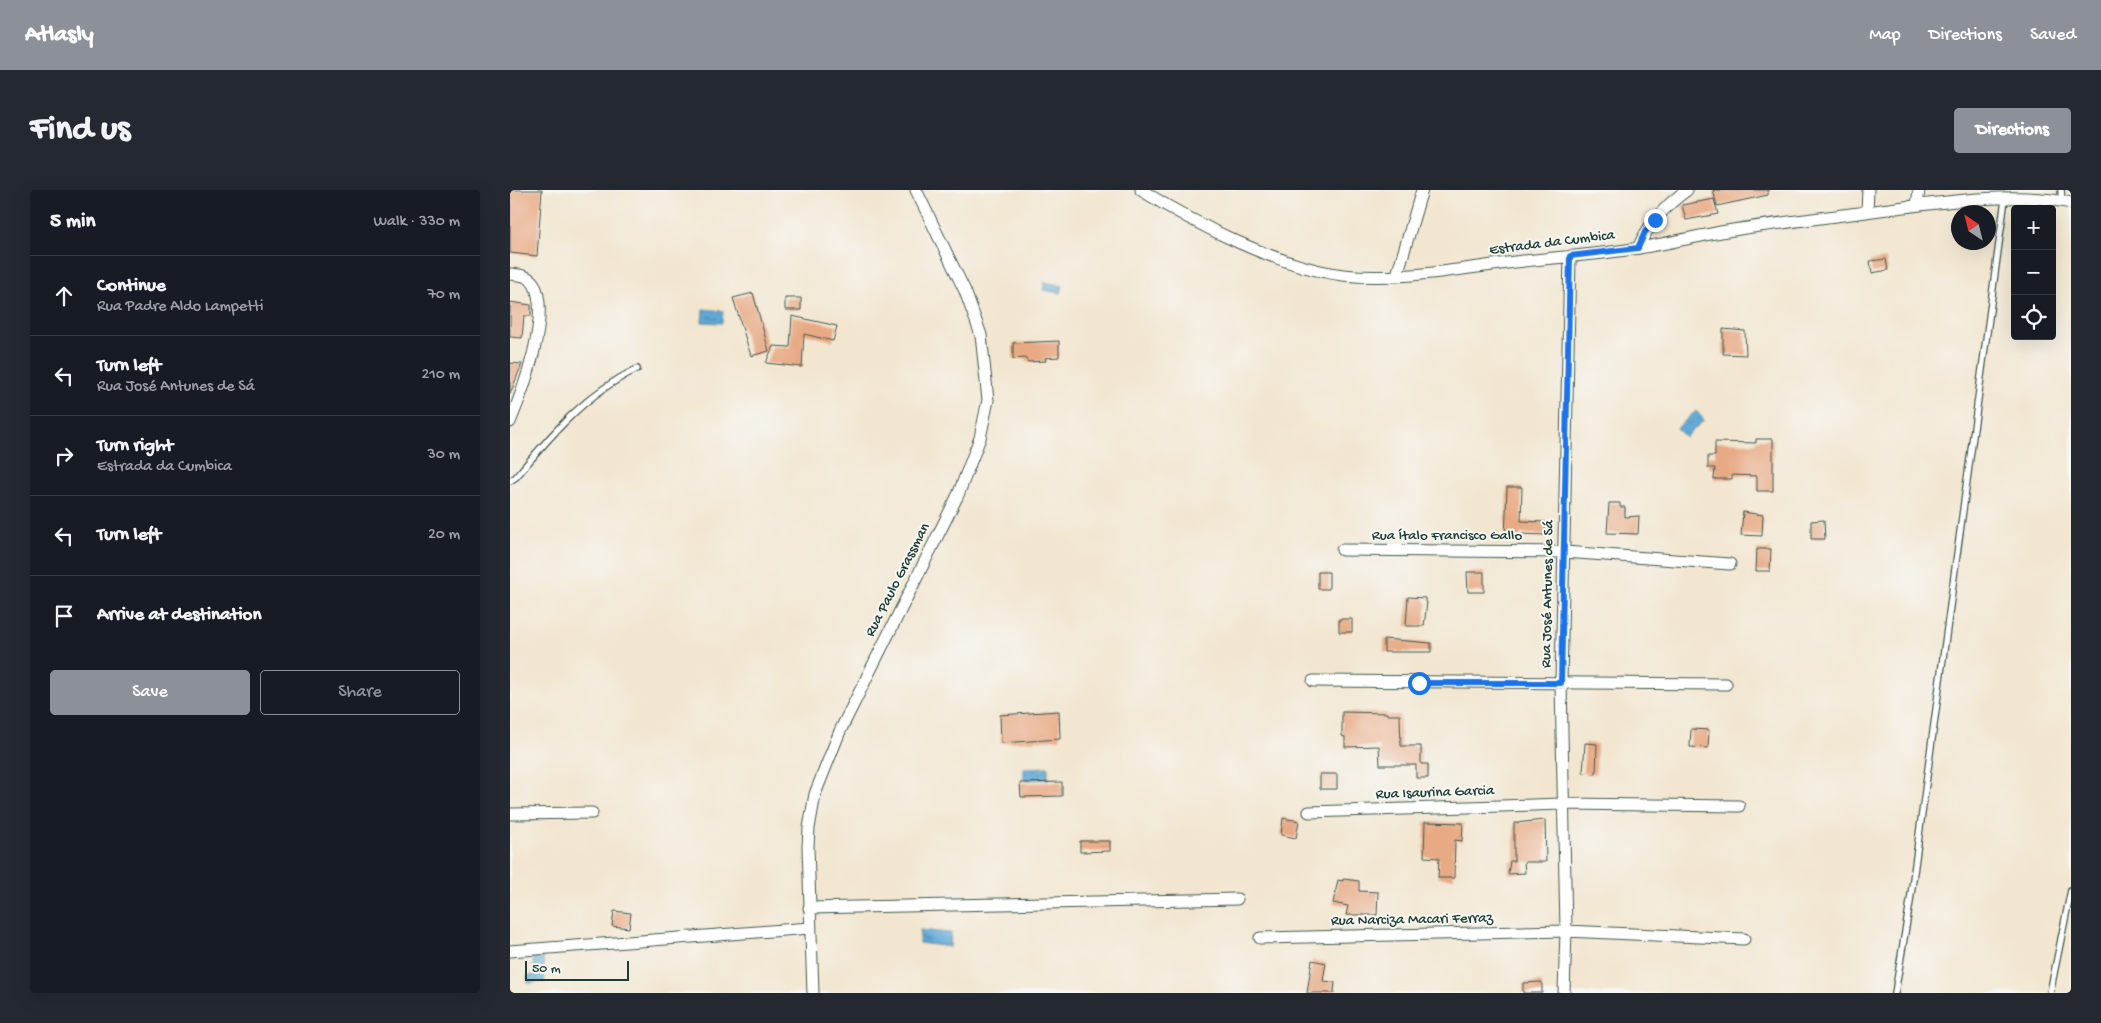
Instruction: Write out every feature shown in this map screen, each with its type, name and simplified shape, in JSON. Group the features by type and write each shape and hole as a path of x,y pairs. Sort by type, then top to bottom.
{"street":[{"name":"Rua Paulo Grassman","path":"813,993 808,828 815,794 840,731 958,495 980,438 988,400 980,335 965,292 916,190"},
{"name":"Estrada da Cumbica","path":"1141,190 1241,243 1306,267 1343,275 1427,273 1638,248 1734,230 1917,205 2005,199 2065,198"},
{"path":"1397,275 1422,190"},
{"path":"1638,248 1645,232 1655,220 1676,198 1687,190"},
{"path":"1867,212 1868,190"},
{"path":"1917,205 1918,190"},
{"name":"Rua José Antunes de Sá","path":"1564,993 1566,931 1561,683 1570,256"},
{"path":"510,274 524,276 533,284 539,316 534,350 524,388 510,422"},
{"name":"Rua Ítalo Francisco Gallo","path":"1342,550 1564,552 1730,564"},
{"path":"1313,682 1726,684"},
{"name":"Rua Isaurina Garcia","path":"1310,812 1562,804 1740,806"},
{"path":"510,814 592,814"},
{"path":"809,908 1237,899"},
{"path":"510,951 810,928"},
{"name":"Rua Narciza Macari Ferraz","path":"1260,938 1566,931 1744,940"}],"lane":[{"path":"1896,993 2005,199"},
{"path":"510,481 516,477 558,427 585,402 637,369"},
{"path":"2050,993 2071,890"}],"water":[{"path":"1045,282 1063,286 1061,293 1043,290"},
{"path":"703,309 723,311 722,323 702,322"},
{"path":"1696,411 1704,420 1685,437 1677,428"},
{"path":"1048,767 1048,779 1024,780 1024,768"},
{"path":"920,930 951,933 950,947 919,943"},
{"path":"533,957 543,957 545,982 528,983 527,976 534,975"}],"building":[{"path":"510,190 542,190 537,256 510,253"},
{"path":"1713,190 1768,190 1768,195 1717,206"},
{"path":"1714,199 1718,214 1686,220 1682,205"},
{"path":"1886,259 1888,270 1872,273 1870,261"},
{"path":"753,293 769,351 751,356 733,298"},
{"path":"785,298 801,298 801,310 785,310"},
{"path":"510,302 531,305 531,316 524,316 522,338 510,337"},
{"path":"792,316 837,326 833,341 804,334 802,367 766,363 773,346 790,347"},
{"path":"1723,329 1745,331 1746,355 1723,354"},
{"path":"1059,341 1059,357 1045,358 1046,361 1028,362 1025,358 1013,359 1013,343"},
{"path":"510,363 522,364 510,394"},
{"path":"1756,439 1773,439 1773,491 1757,491 1757,476 1732,475 1732,479 1714,479 1715,468 1708,468 1708,456 1715,456 1715,442 1756,443"},
{"path":"1507,487 1522,487 1521,521 1546,522 1545,535 1521,534 1520,540 1505,539"},
{"path":"1609,503 1620,503 1620,507 1625,507 1625,517 1639,516 1638,534 1607,533"},
{"path":"1743,512 1763,515 1762,536 1741,535"},
{"path":"1824,520 1825,539 1811,539 1811,521"},
{"path":"1757,549 1771,549 1770,571 1756,571"},
{"path":"1318,572 1329,572 1329,589 1318,589"},
{"path":"1467,572 1484,572 1484,592 1468,592"},
{"path":"1408,597 1425,598 1425,602 1427,602 1424,626 1406,626"},
{"path":"1339,619 1352,619 1352,632 1339,632"},
{"path":"1384,639 1431,643 1431,652 1384,652"},
{"path":"1059,711 1060,739 1001,743 1000,715"},
{"path":"1342,712 1400,715 1401,746 1421,746 1421,764 1428,764 1428,778 1416,778 1416,765 1380,765 1379,746 1345,747 1345,737 1342,736"},
{"path":"1691,729 1709,730 1708,748 1690,747"},
{"path":"1585,743 1597,744 1596,774 1583,773"},
{"path":"1320,774 1337,774 1337,789 1320,789"},
{"path":"1062,782 1062,796 1021,797 1020,783"},
{"path":"1283,818 1299,821 1296,838 1281,835"},
{"path":"1545,820 1546,862 1524,862 1525,873 1508,874 1510,861 1514,861 1514,823"},
{"path":"1425,822 1463,823 1462,841 1455,840 1454,878 1438,878 1439,858 1424,857"},
{"path":"1080,841 1110,841 1110,851 1080,852"},
{"path":"1343,879 1359,881 1359,891 1378,892 1377,915 1346,915 1348,906 1333,903 1338,880 1343,881"},
{"path":"614,911 631,913 629,928 612,926"},
{"path":"1312,960 1326,963 1323,981 1335,982 1334,993 1307,993"},
{"path":"1542,982 1542,993 1523,993 1523,983"}],"route":[{"path":"1419,683 1561,683 1570,256 1638,248 1645,232 1655,220"}]}
